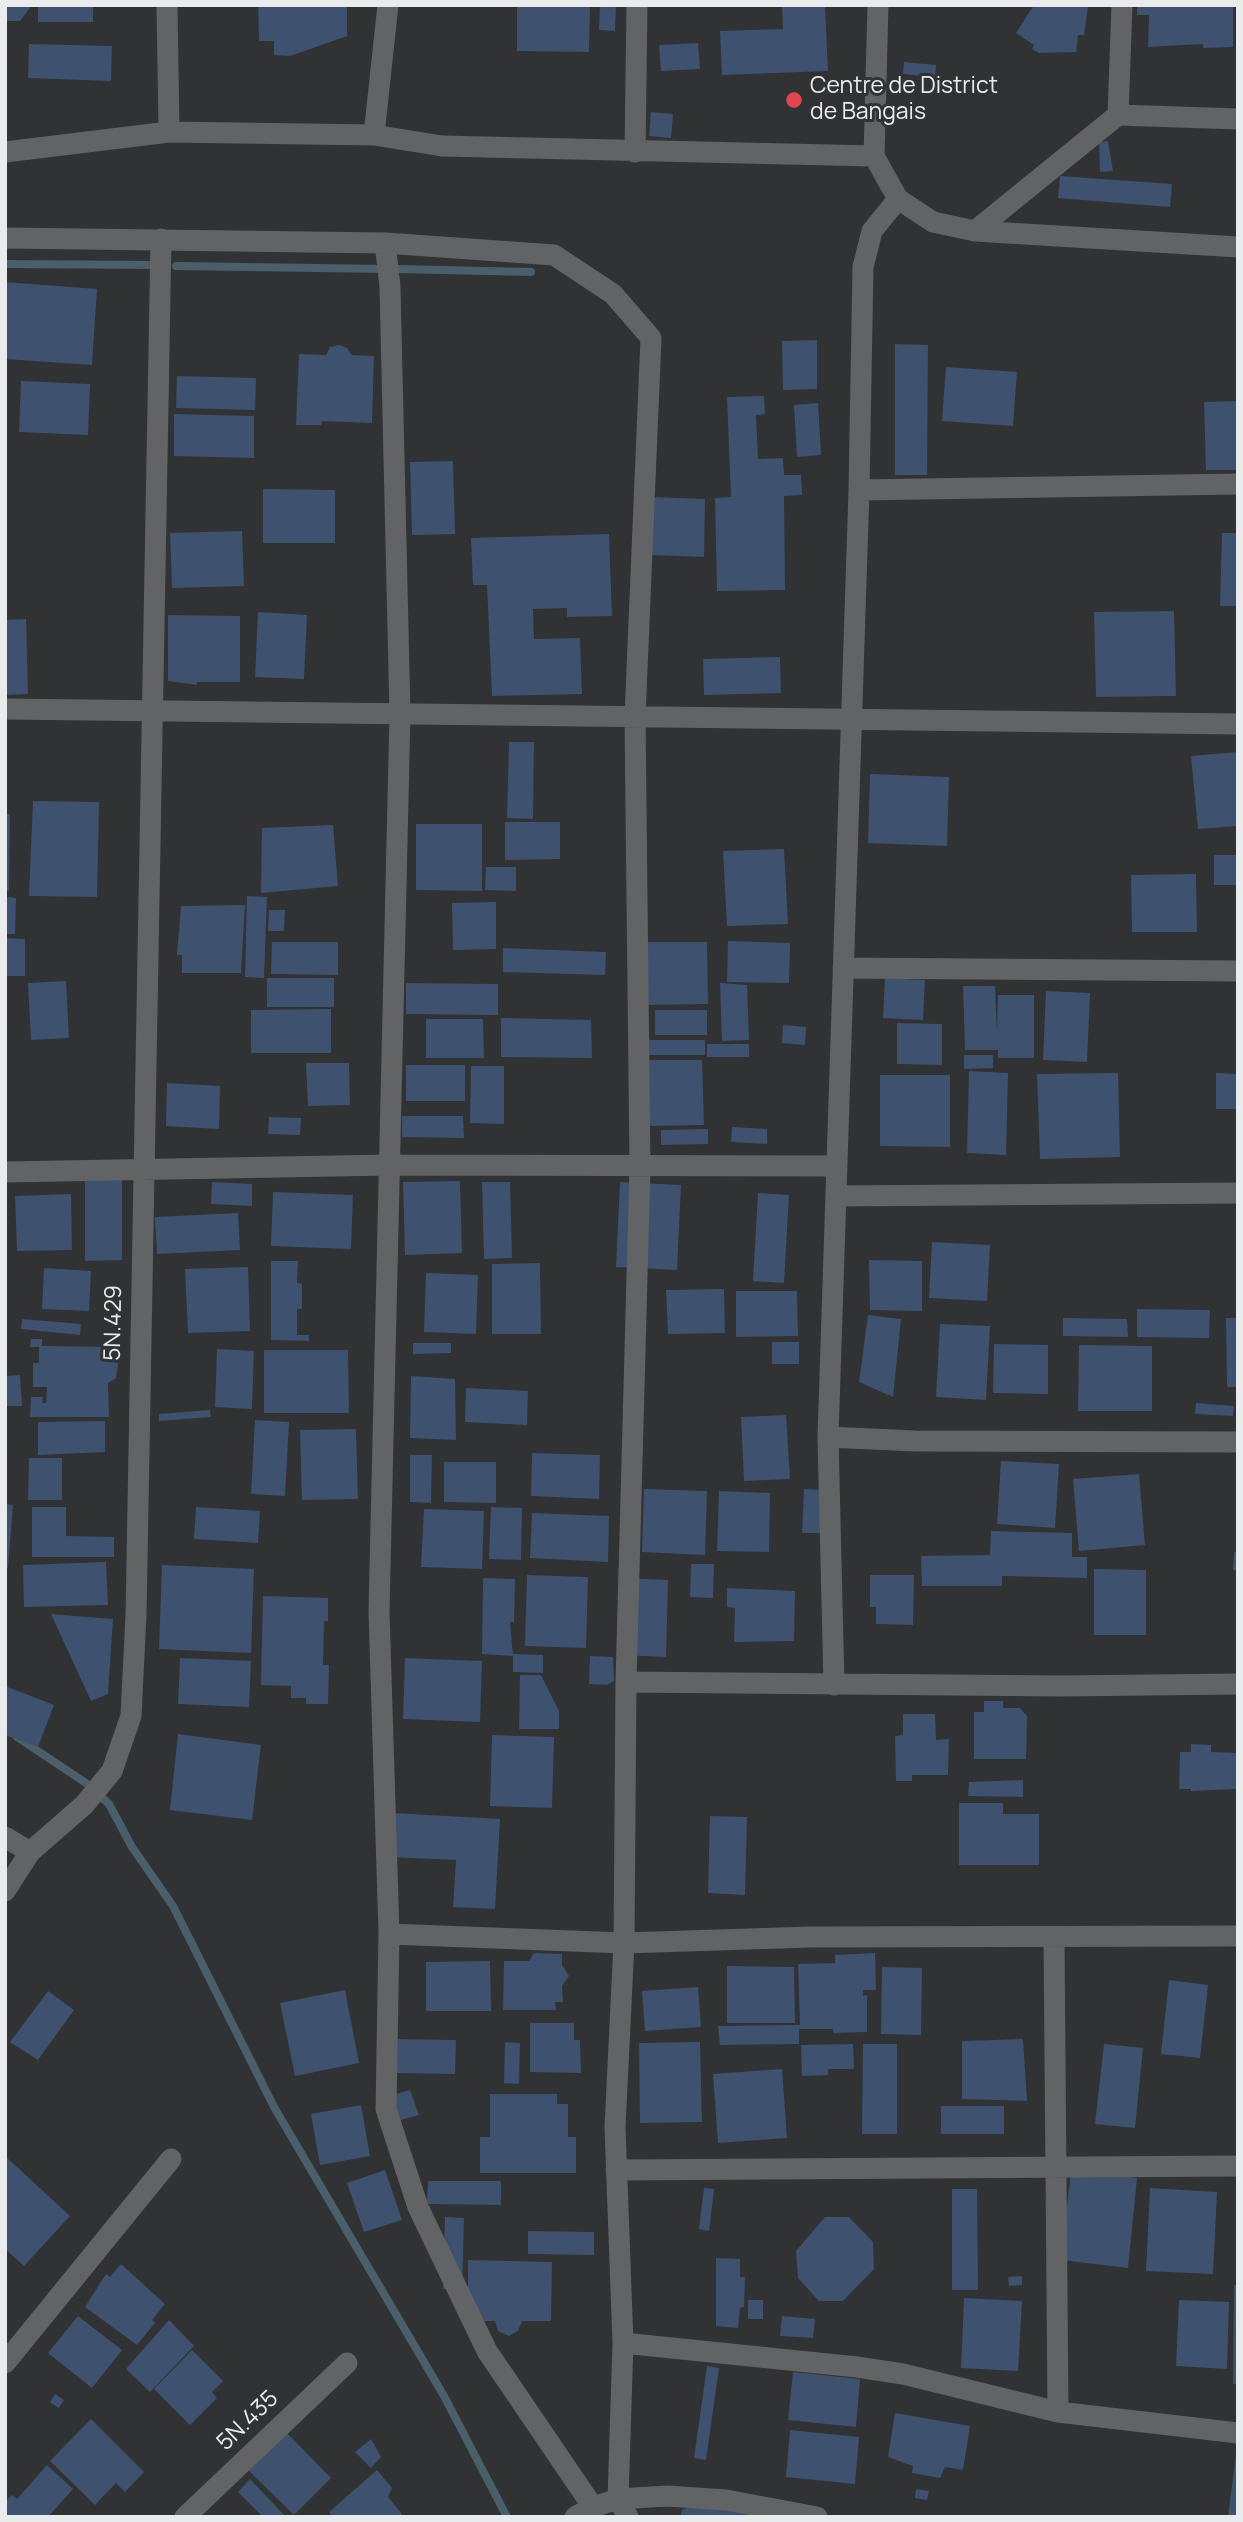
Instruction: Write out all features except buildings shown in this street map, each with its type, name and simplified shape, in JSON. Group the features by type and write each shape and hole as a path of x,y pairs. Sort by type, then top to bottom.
{"street":[{"path":"167,5 169,132"},
{"path":"374,135 388,5"},
{"path":"635,152 638,5"},
{"path":"878,5 874,156 898,199 933,222 975,231 1238,247"},
{"path":"1118,115 1122,5"},
{"path":"975,231 1118,115 1238,119"},
{"path":"5,152 169,132 374,135 442,146 874,156"},
{"path":"834,1685 828,1437 859,490 863,267 872,231 898,199"},
{"path":"5,238 385,243 554,255 613,293 651,338 635,717 640,1167 626,1682 624,1943 615,2127 623,2343 623,2508"},
{"name":"5N.429","path":"5,1891 30,1852 84,1805 112,1771 131,1716 136,1615 162,239"},
{"path":"385,243 390,287 400,714 379,1611 389,1934 386,2109 418,2207 487,2351 584,2512 623,2508 667,2496 726,2500 817,2517"},
{"path":"859,490 1238,484"},
{"path":"5,709 1238,724"},
{"path":"843,968 1238,971"},
{"path":"5,1172 390,1165 837,1166"},
{"path":"835,1196 1238,1193"},
{"path":"828,1437 915,1441 1238,1441"},
{"path":"626,1682 834,1685 1238,1684"},
{"path":"5,1836 30,1852"},
{"path":"389,1934 624,1943 811,1937 1238,1936"},
{"path":"1054,1938 1058,2413"},
{"path":"5,2363 171,2159"},
{"path":"616,2170 1238,2166"},
{"path":"623,2343 869,2369 1058,2413 1238,2433"},
{"name":"5N.435","path":"185,2517 347,2363"}],"waterway":[{"path":"5,264 161,265"},
{"path":"176,266 386,269"},
{"path":"397,269 531,272"},
{"path":"17,1737 86,1783 109,1804 132,1847 173,1906 274,2107 444,2396 507,2517"}],"place":[{"name":"Centre de District de Bangais","path":"794,100"}]}
